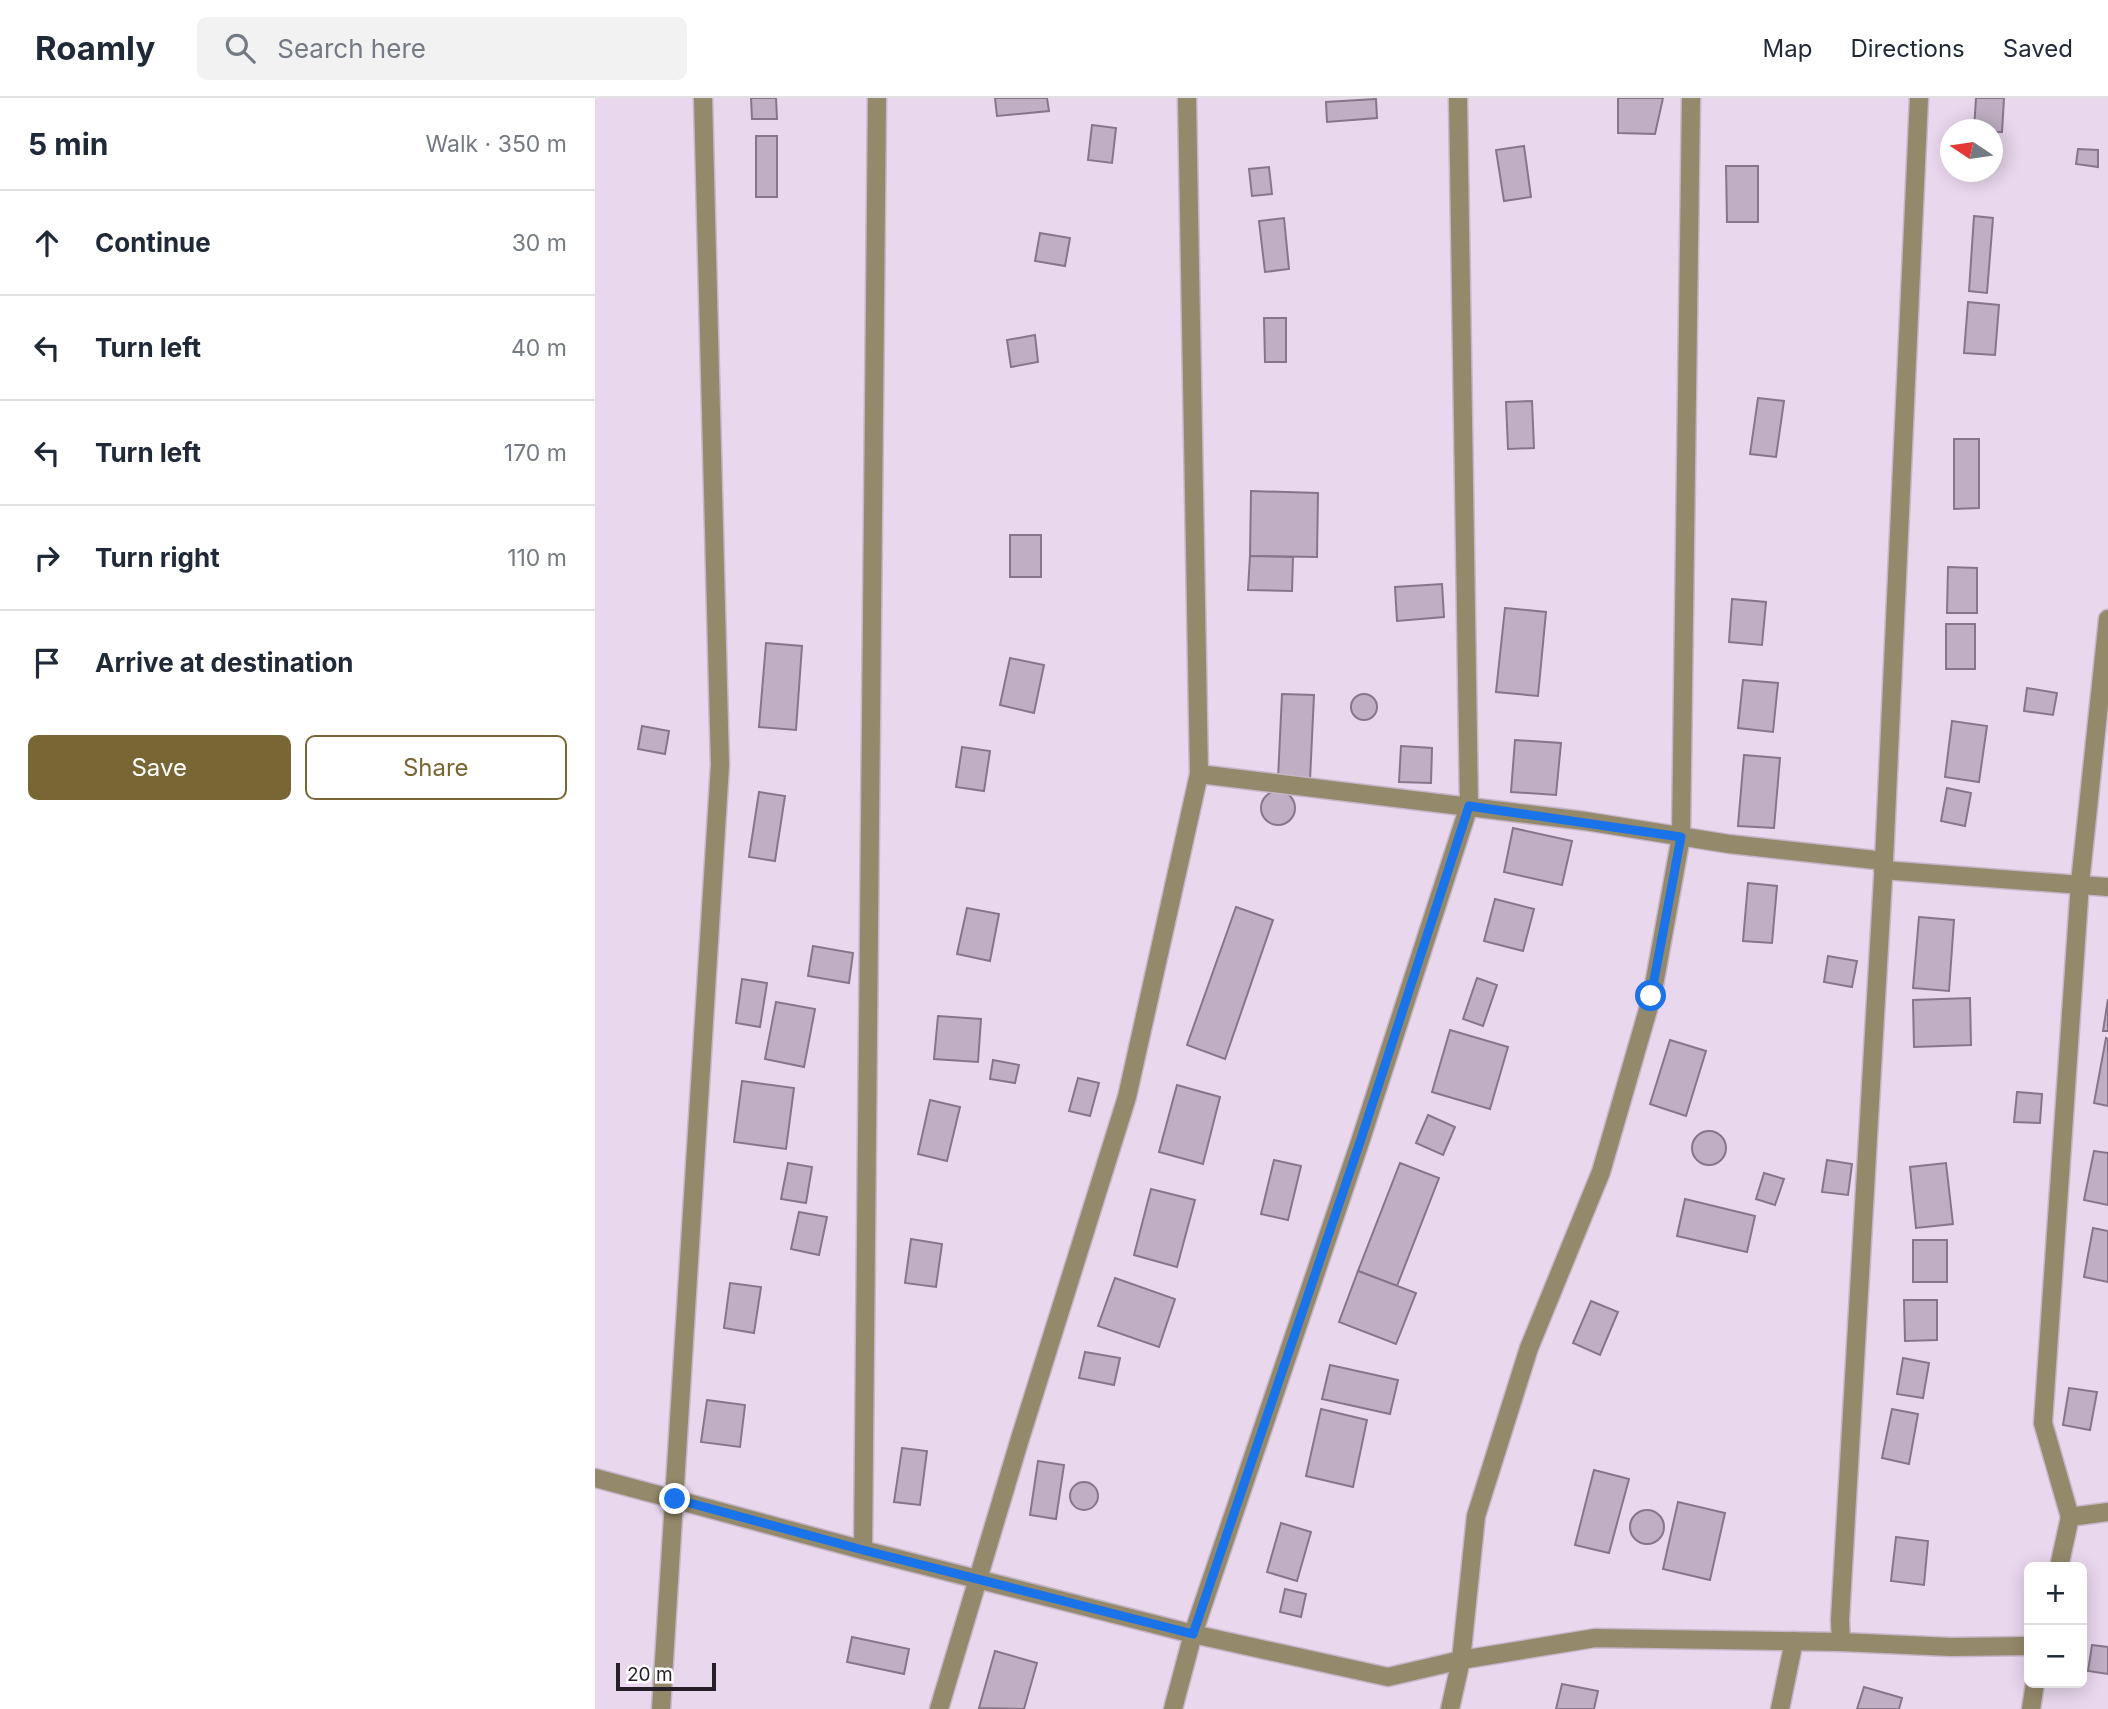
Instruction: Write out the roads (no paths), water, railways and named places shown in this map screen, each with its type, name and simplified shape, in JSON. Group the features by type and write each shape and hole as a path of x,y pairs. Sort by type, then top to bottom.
{"street":[{"path":"661,1709 720,765 703,98"},
{"path":"863,1550 877,98"},
{"path":"939,1709 1127,1097 1199,774 1187,98"},
{"path":"1173,1709 1193,1634 1361,1139 1469,806 1458,98"},
{"path":"1450,1709 1461,1660 1476,1516 1529,1348 1601,1172 1651,996 1681,837 1691,98"},
{"path":"1841,1642 1840,1620 1883,865 1919,98"},
{"path":"2060,1562 2070,1517 2043,1423 2080,883 2108,619"},
{"path":"1199,774 1469,806 1883,865 2108,887"},
{"path":"595,1478 1193,1634 1388,1677 1461,1660 1595,1638 1841,1642 1951,1647 2024,1646"},
{"path":"2070,1517 2108,1513"},
{"path":"1780,1709 1794,1641"},
{"path":"2031,1709 2034,1688"}]}
